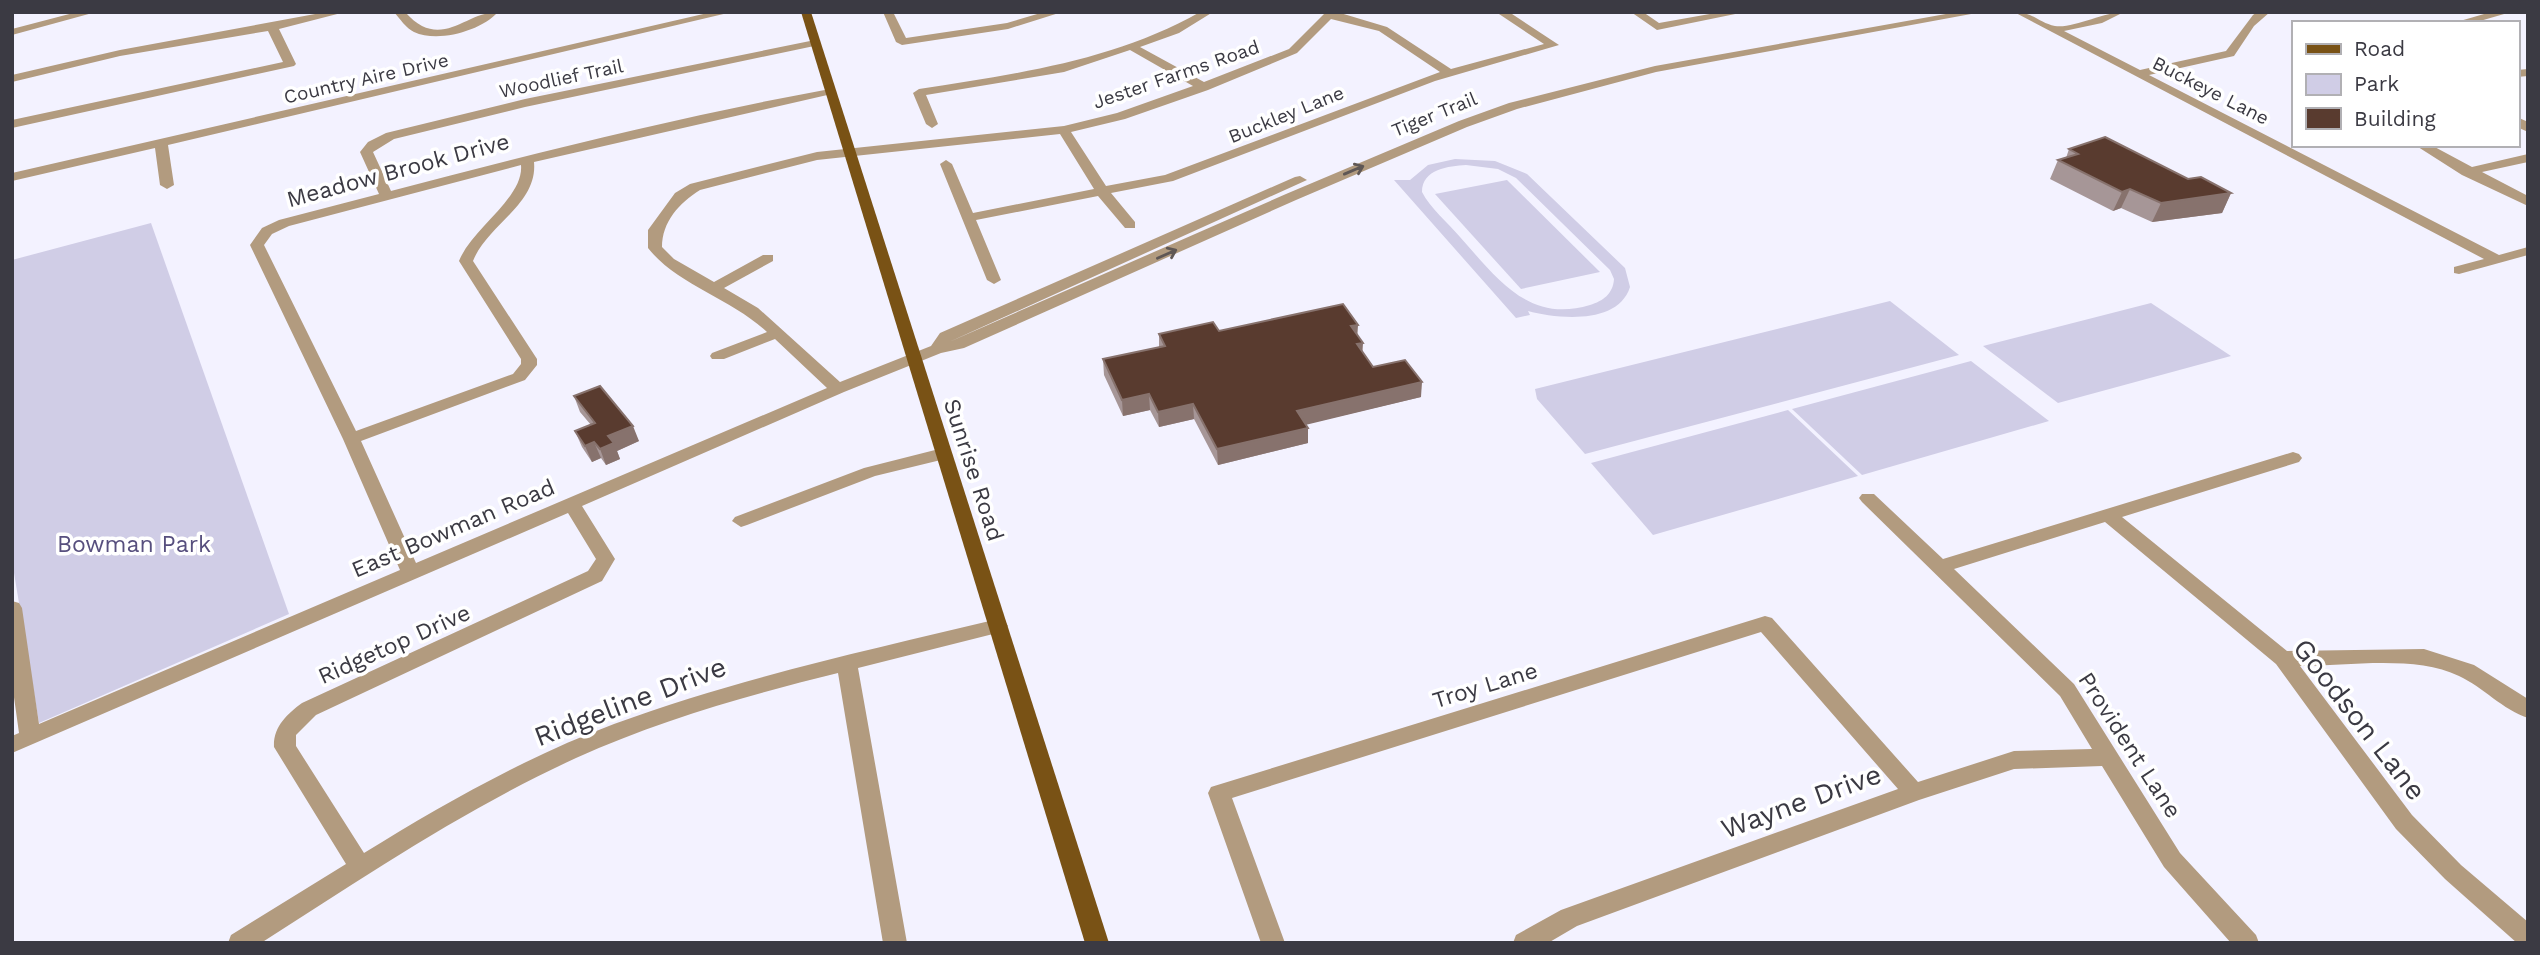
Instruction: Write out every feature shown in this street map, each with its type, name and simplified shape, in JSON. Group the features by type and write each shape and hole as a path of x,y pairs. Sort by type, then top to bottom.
{"main road":[{"name":"Sunrise Road","path":"806,12 1097,943"}],"street":[{"path":"12,32 91,12"},
{"path":"12,79 145,48 272,27 340,12"},
{"path":"399,12 416,29 435,32 478,23 493,12"},
{"name":"Country Aire Drive","path":"12,177 727,12"},
{"path":"888,12 902,42 1008,26 1057,12"},
{"path":"932,124 919,93 1044,74 1182,29 1208,12"},
{"name":"Buckley Lane","path":"968,218 1103,193 1207,166 1449,73 1553,45 1502,12"},
{"path":"1636,12 1657,27 1740,12"},
{"name":"Tiger Trail","path":"937,349 945,336 1457,114 1502,99 1643,63 1930,12"},
{"name":"Tiger Trail","path":"914,358 937,349 958,345 1314,187 1513,106 1655,69 1977,12"},
{"name":"Buckeye Lane","path":"2019,12 2496,259"},
{"path":"2053,30 2098,21 2119,12"},
{"path":"2137,74 2230,54 2236,48 2243,30 2265,12"},
{"path":"2467,21 2507,12"},
{"path":"1330,14 1384,29 1449,73"},
{"name":"Jester Farms Road","path":"838,389 753,311 669,262 654,245 655,230 680,196 707,184 762,169 848,151 1064,130 1121,116 1204,87 1293,51 1330,14"},
{"path":"12,124 290,64 272,34 272,27"},
{"name":"Woodlief Trail","path":"386,195 366,152 372,145 390,136 524,103 815,44"},
{"path":"1132,47 1204,87"},
{"name":"Meadow Brook Drive","path":"411,573 352,439 257,242 267,231 285,223 386,195 757,106 830,93"},
{"path":"1064,130 1103,193 1130,225"},
{"path":"161,143 167,185"},
{"path":"2424,147 2467,172 2528,202"},
{"path":"2467,172 2528,158"},
{"path":"352,439 519,377 526,371 529,359 466,261 473,246 525,186 530,172 527,160"},
{"path":"946,164 994,279"},
{"path":"2459,270 2528,251"},
{"path":"715,287 768,258"},
{"path":"718,356 777,333"},
{"name":"East Bowman Road","path":"21,741 914,358"},
{"path":"741,521 870,472 943,454"},
{"path":"1940,568 2293,458"},
{"name":"Provident Lane","path":"1868,498 2067,690 2172,860 2247,943"},
{"name":"Ridgetop Drive","path":"361,868 285,747 284,741 290,726 309,709 595,576 606,559 572,505"},
{"name":"Goodson Lane","path":"2109,516 2283,659 2404,822 2453,872 2528,937"},
{"path":"12,608 21,741"},
{"name":"Troy Lane","path":"1273,943 1219,793 1765,623 1914,792"},
{"name":"Ridgeline Drive","path":"240,943 401,842 555,758 618,731 743,689 998,626"},
{"path":"2283,659 2424,657 2442,660 2477,674 2528,710"},
{"path":"848,664 895,943"},
{"name":"Wayne Drive","path":"1525,943 1569,918 1914,792 2014,760 2108,757"}],"green space":[{"path":"1455,159 1495,161 1527,174 1625,268 1630,287 1623,299 1613,308 1586,316 1555,316 1528,311 1530,315 1516,318 1394,180 1410,180 1428,165","holes":["1466,165 1498,169 1516,178 1610,270 1614,279 1612,289 1606,296 1590,305 1568,309 1549,308 1515,293 1434,210 1422,192 1426,178 1438,170"]},
{"path":"1507,180 1600,272 1521,289 1435,194"},
{"name":"Bowman Park","path":"151,223 289,614 39,723 12,561 12,260"},
{"path":"1890,301 1959,355 1585,454 1537,399 1535,389"},
{"path":"2151,303 2231,356 2058,403 1983,346"},
{"path":"1971,361 2049,421 1862,475 1792,409"},
{"path":"1788,410 1858,476 1653,535 1591,463"}],"building":[{"path":"2105,137 2188,179 2201,177 2231,193 2161,203 2130,189 2122,192 2058,160 2078,154 2069,149"},
{"path":"1343,304 1358,325 1351,326 1363,343 1357,344 1373,367 1405,360 1422,382 1297,411 1308,428 1217,449 1193,404 1158,412 1149,394 1122,400 1103,359 1165,346 1159,334 1213,322 1219,331"},
{"path":"600,386 633,426 608,436 614,443 600,449 594,442 585,446 575,431 595,423 574,396"}]}
